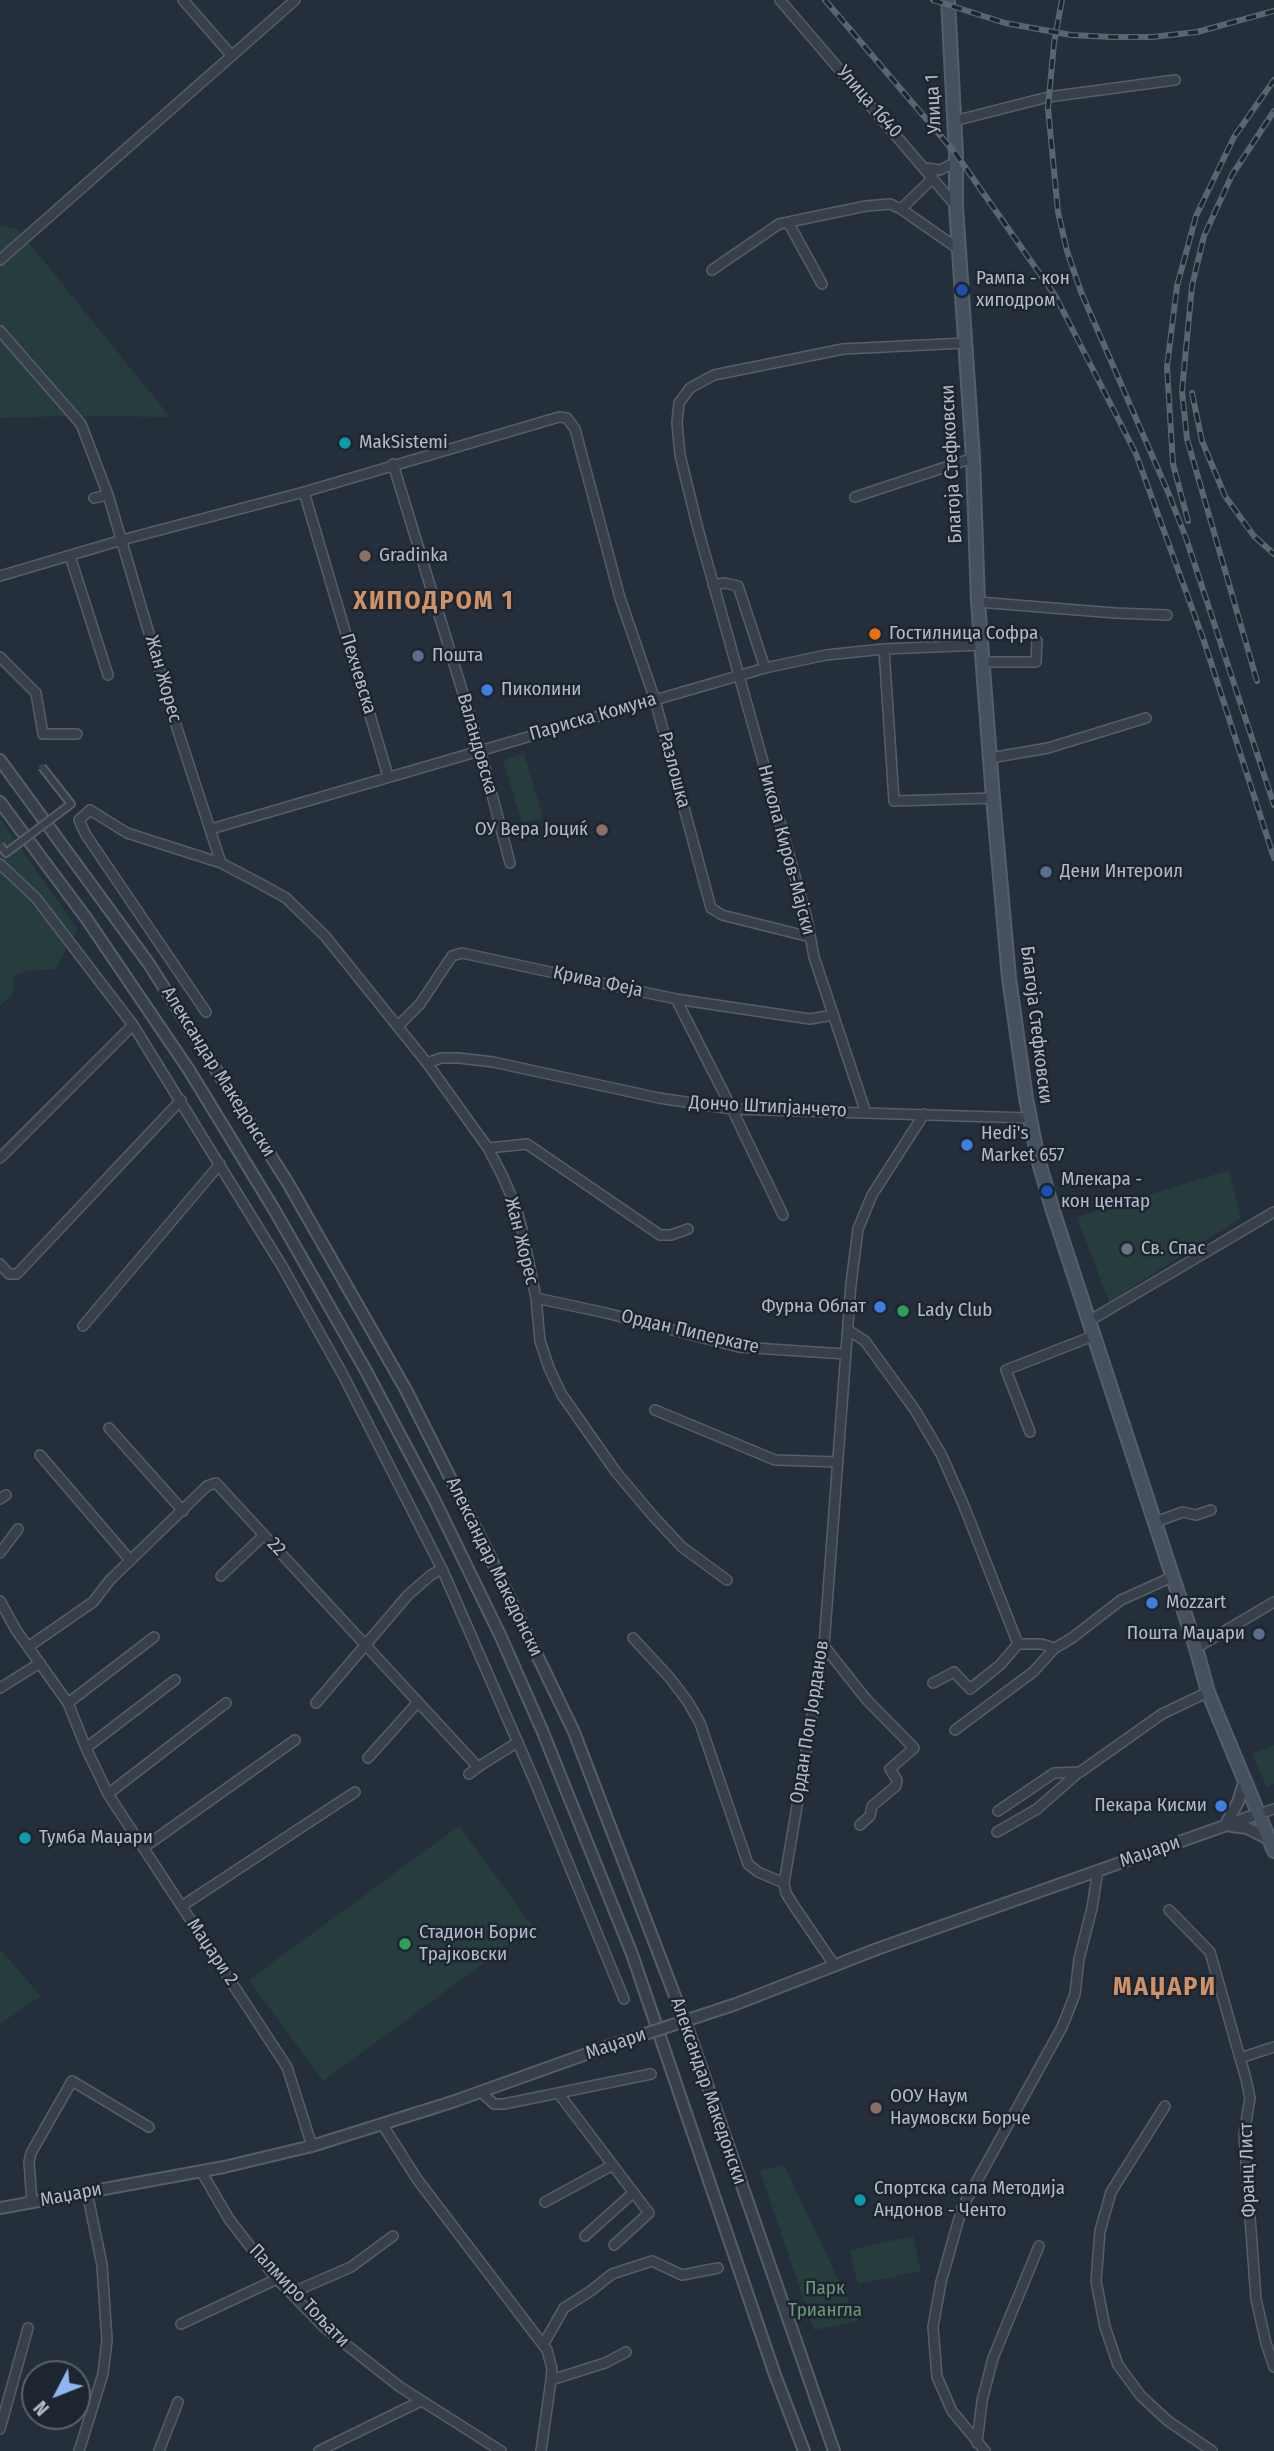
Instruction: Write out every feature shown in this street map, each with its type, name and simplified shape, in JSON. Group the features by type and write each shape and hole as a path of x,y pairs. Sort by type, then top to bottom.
{"main road":[{"name":"Улица 1","path":"948,0 956,206"},
{"name":"Благоја Стефковски","path":"956,206 973,458 978,602 993,798 1009,978 1029,1118 1046,1188 1208,1692 1271,1845"}],"street":[{"path":"183,0 232,56"},
{"path":"0,260 295,0"},
{"name":"Улица 1640","path":"780,0 956,206"},
{"path":"954,121 1048,97 1175,80"},
{"path":"924,167 940,170 956,162"},
{"path":"901,209 933,178"},
{"path":"712,270 769,229 788,222 866,206 890,204 960,250"},
{"path":"788,222 822,284"},
{"name":"Жан Жорес","path":"0,331 82,424 108,495 177,728 222,863"},
{"name":"Никола Киров-Мајски","path":"866,1113 814,957 713,585 680,455 677,422 679,403 690,388 713,375 844,349 965,342"},
{"name":"Разлошка","path":"394,464 564,416 573,424 620,598 655,700 711,908 722,915 810,937"},
{"path":"855,497 973,458"},
{"path":"0,576 122,540 304,492 394,464"},
{"name":"Валандовска","path":"394,464 480,749 510,863"},
{"name":"Пехчевска","path":"304,492 388,776"},
{"path":"94,498 108,495"},
{"path":"70,556 108,675"},
{"path":"713,585 724,583 738,586 765,667"},
{"path":"978,602 1167,615"},
{"path":"983,662 1036,662 1037,641"},
{"name":"Париска Комуна","path":"211,829 765,667 826,655 884,649 982,645"},
{"path":"884,649 894,801 993,798"},
{"path":"0,657 36,693 43,734 77,734"},
{"path":"990,758 1048,748 1146,718"},
{"name":"Александар Македонски","path":"0,760 149,964 288,1184 406,1390 487,1551 573,1732 691,2038 834,2451"},
{"path":"0,845 6,853 71,804 42,767"},
{"name":"Александар Македонски","path":"0,802 86,918 189,1070 282,1223 365,1369 435,1501 501,1637 542,1730 622,1929 649,2000 775,2375 804,2451"},
{"name":"Жан Жорес","path":"206,1012 86,835 79,820 90,810 127,833 222,863 286,898 325,936 427,1063 488,1148 516,1207 536,1298 540,1341 562,1395 616,1472 653,1516 682,1547 727,1580"},
{"path":"0,864 36,898 133,1025 282,1266 343,1375 442,1569 518,1742 624,1999"},
{"name":"Крива Феја","path":"398,1026 420,1004 444,966 456,954 468,954 676,999 810,1018 833,1015"},
{"path":"676,999 783,1215"},
{"path":"0,1158 133,1025"},
{"name":"Дончо Штипјанчето","path":"427,1063 450,1058 493,1062 659,1098 732,1109 1029,1118"},
{"path":"0,1264 9,1274 17,1274 181,1100"},
{"name":"Ордан Поп Јорданов","path":"784,1883 824,1646 855,1245 872,1195 924,1114"},
{"path":"488,1148 527,1144 660,1235 671,1235 688,1229"},
{"path":"83,1326 220,1164"},
{"path":"1089,1321 1274,1212"},
{"name":"Ордан Пиперкате","path":"536,1298 740,1347 845,1354"},
{"path":"848,1330 865,1341 915,1410 941,1454 1018,1644"},
{"path":"1030,1432 1006,1370 1093,1336"},
{"path":"655,1410 775,1460 838,1462"},
{"path":"108,1428 183,1511"},
{"path":"40,1455 130,1560"},
{"name":"22","path":"28,1647 93,1602 130,1560 207,1486 216,1483 478,1766"},
{"path":"1155,1522 1183,1512 1196,1515 1211,1510"},
{"path":"0,1553 18,1529"},
{"path":"221,1576 264,1535"},
{"path":"316,1703 408,1595 442,1569"},
{"path":"955,1730 1033,1672 1055,1648 1121,1600 1172,1577"},
{"path":"0,1601 8,1618 68,1703 108,1794 181,1906"},
{"path":"1196,1648 1274,1602"},
{"path":"68,1703 153,1637"},
{"path":"633,1638 670,1678 701,1723 748,1864 758,1872 784,1883 786,1893 835,1966"},
{"path":"933,1683 954,1672 970,1689 1000,1665 1018,1644 1041,1644 1055,1648"},
{"path":"824,1646 866,1699 914,1748 890,1769 897,1780 897,1786 872,1806 870,1816 860,1825"},
{"path":"0,1688 40,1663"},
{"path":"86,1748 175,1680"},
{"path":"997,1832 1037,1809 1079,1772 1162,1714 1208,1692"},
{"path":"368,1758 418,1702"},
{"path":"108,1794 226,1703"},
{"path":"143,1847 295,1740"},
{"path":"469,1774 518,1742"},
{"path":"998,1811 1054,1773 1079,1772"},
{"path":"1244,1783 1235,1809 1225,1826 1243,1827 1271,1845"},
{"name":"Маџари 2","path":"312,2146 287,2067 181,1906 355,1792"},
{"path":"1258,1814 1274,1809"},
{"name":"Маџари","path":"0,2208 201,2171 312,2146 736,2004 877,1949 1258,1814"},
{"path":"985,2451 952,2411 937,2377 933,2327 941,2282 962,2208 1062,2027 1075,1994 1079,1959 1098,1870"},
{"name":"Франц Лист","path":"1169,1910 1210,1952 1250,2098 1244,2135 1256,2299 1274,2367"},
{"path":"1240,2058 1274,2047"},
{"path":"480,2091 494,2104 559,2094 651,2074"},
{"path":"32,2202 29,2162 31,2153 72,2081 149,2127"},
{"path":"559,2094 649,2213 614,2245"},
{"path":"1165,2106 1111,2192 1100,2231 1096,2281 1105,2327 1118,2365 1142,2396 1168,2421 1212,2451"},
{"path":"382,2124 416,2179 543,2344 549,2358 551,2380 541,2451"},
{"path":"545,2202 613,2165"},
{"name":"Палмиро Тољати","path":"201,2171 229,2219 277,2279 326,2328 354,2353 421,2401 500,2451"},
{"path":"79,2451 103,2374 107,2340 102,2265 87,2192"},
{"path":"585,2235 633,2193"},
{"path":"291,2293 351,2267 393,2236"},
{"path":"977,2443 982,2401 993,2358 1039,2246"},
{"path":"543,2344 564,2308 612,2273 652,2261 682,2275 718,2267"},
{"path":"181,2325 277,2279"},
{"path":"0,2429 28,2329"},
{"path":"551,2380 626,2352"},
{"path":"319,2451 421,2401"},
{"path":"159,2451 178,2402"}],"green space":[{"path":"0,225 18,229 170,417 0,418"},
{"path":"524,754 543,817 522,824 503,760"},
{"path":"0,819 77,928 72,943 56,969 27,971 14,975 13,994 0,1006"},
{"path":"1229,1170 1241,1218 1109,1302 1077,1217"},
{"path":"1274,1745 1274,1784 1267,1787 1252,1754"},
{"name":"Стадион Борис Трајковски","path":"459,1826 533,1927 323,2081 249,1980"},
{"path":"0,1949 41,1996 0,2024"},
{"name":"Парк Триангла","path":"784,2165 858,2321 814,2330 760,2171"},
{"path":"913,2236 921,2271 858,2284 850,2250"}],"railway":[{"path":"825,0 956,154 1056,297 1136,454 1205,644 1274,858"},
{"path":"933,0 1005,23 1071,35 1111,37 1152,37 1197,32 1274,11"},
{"path":"1062,0 1054,43 1048,108 1058,212 1067,251 1081,292 1186,538 1274,805"},
{"path":"1188,521 1173,464 1167,367 1177,286 1196,216 1234,137 1274,80"},
{"path":"1257,681 1187,439 1182,391 1192,286 1204,236 1232,175 1274,111"},
{"path":"1192,393 1202,441 1225,496 1254,536 1274,554"}],"place":[{"name":"Рампа - кон хиподром","path":"962,290"},
{"name":"MakSistemi","path":"345,443"},
{"name":"Gradinka","path":"365,556"},
{"name":"Гостилница Софра","path":"875,634"},
{"name":"Пошта","path":"418,656"},
{"name":"Пиколини","path":"487,690"},
{"name":"ОУ Вера Јоциќ","path":"602,830"},
{"name":"Дени Интероил","path":"1046,872"},
{"name":"Hedi's Market 657","path":"967,1145"},
{"name":"Млекара - кон центар","path":"1047,1191"},
{"name":"Св. Спас","path":"1127,1249"},
{"name":"Фурна Облат","path":"880,1307"},
{"name":"Lady Club","path":"903,1311"},
{"name":"Mozzart","path":"1152,1603"},
{"name":"Пошта Маџари","path":"1259,1634"},
{"name":"Пекара Кисми","path":"1221,1806"},
{"name":"Тумба Маџари","path":"25,1838"},
{"name":"Стадион Борис Трајковски","path":"405,1944"},
{"name":"ООУ Наум Наумовски Борче","path":"876,2108"},
{"name":"Спортска сала Методија Андонов - Ченто","path":"860,2200"}],"district":[{"name":"ХИПОДРОМ 1","path":"434,602"},
{"name":"МАЏАРИ","path":"1165,1988"}]}
